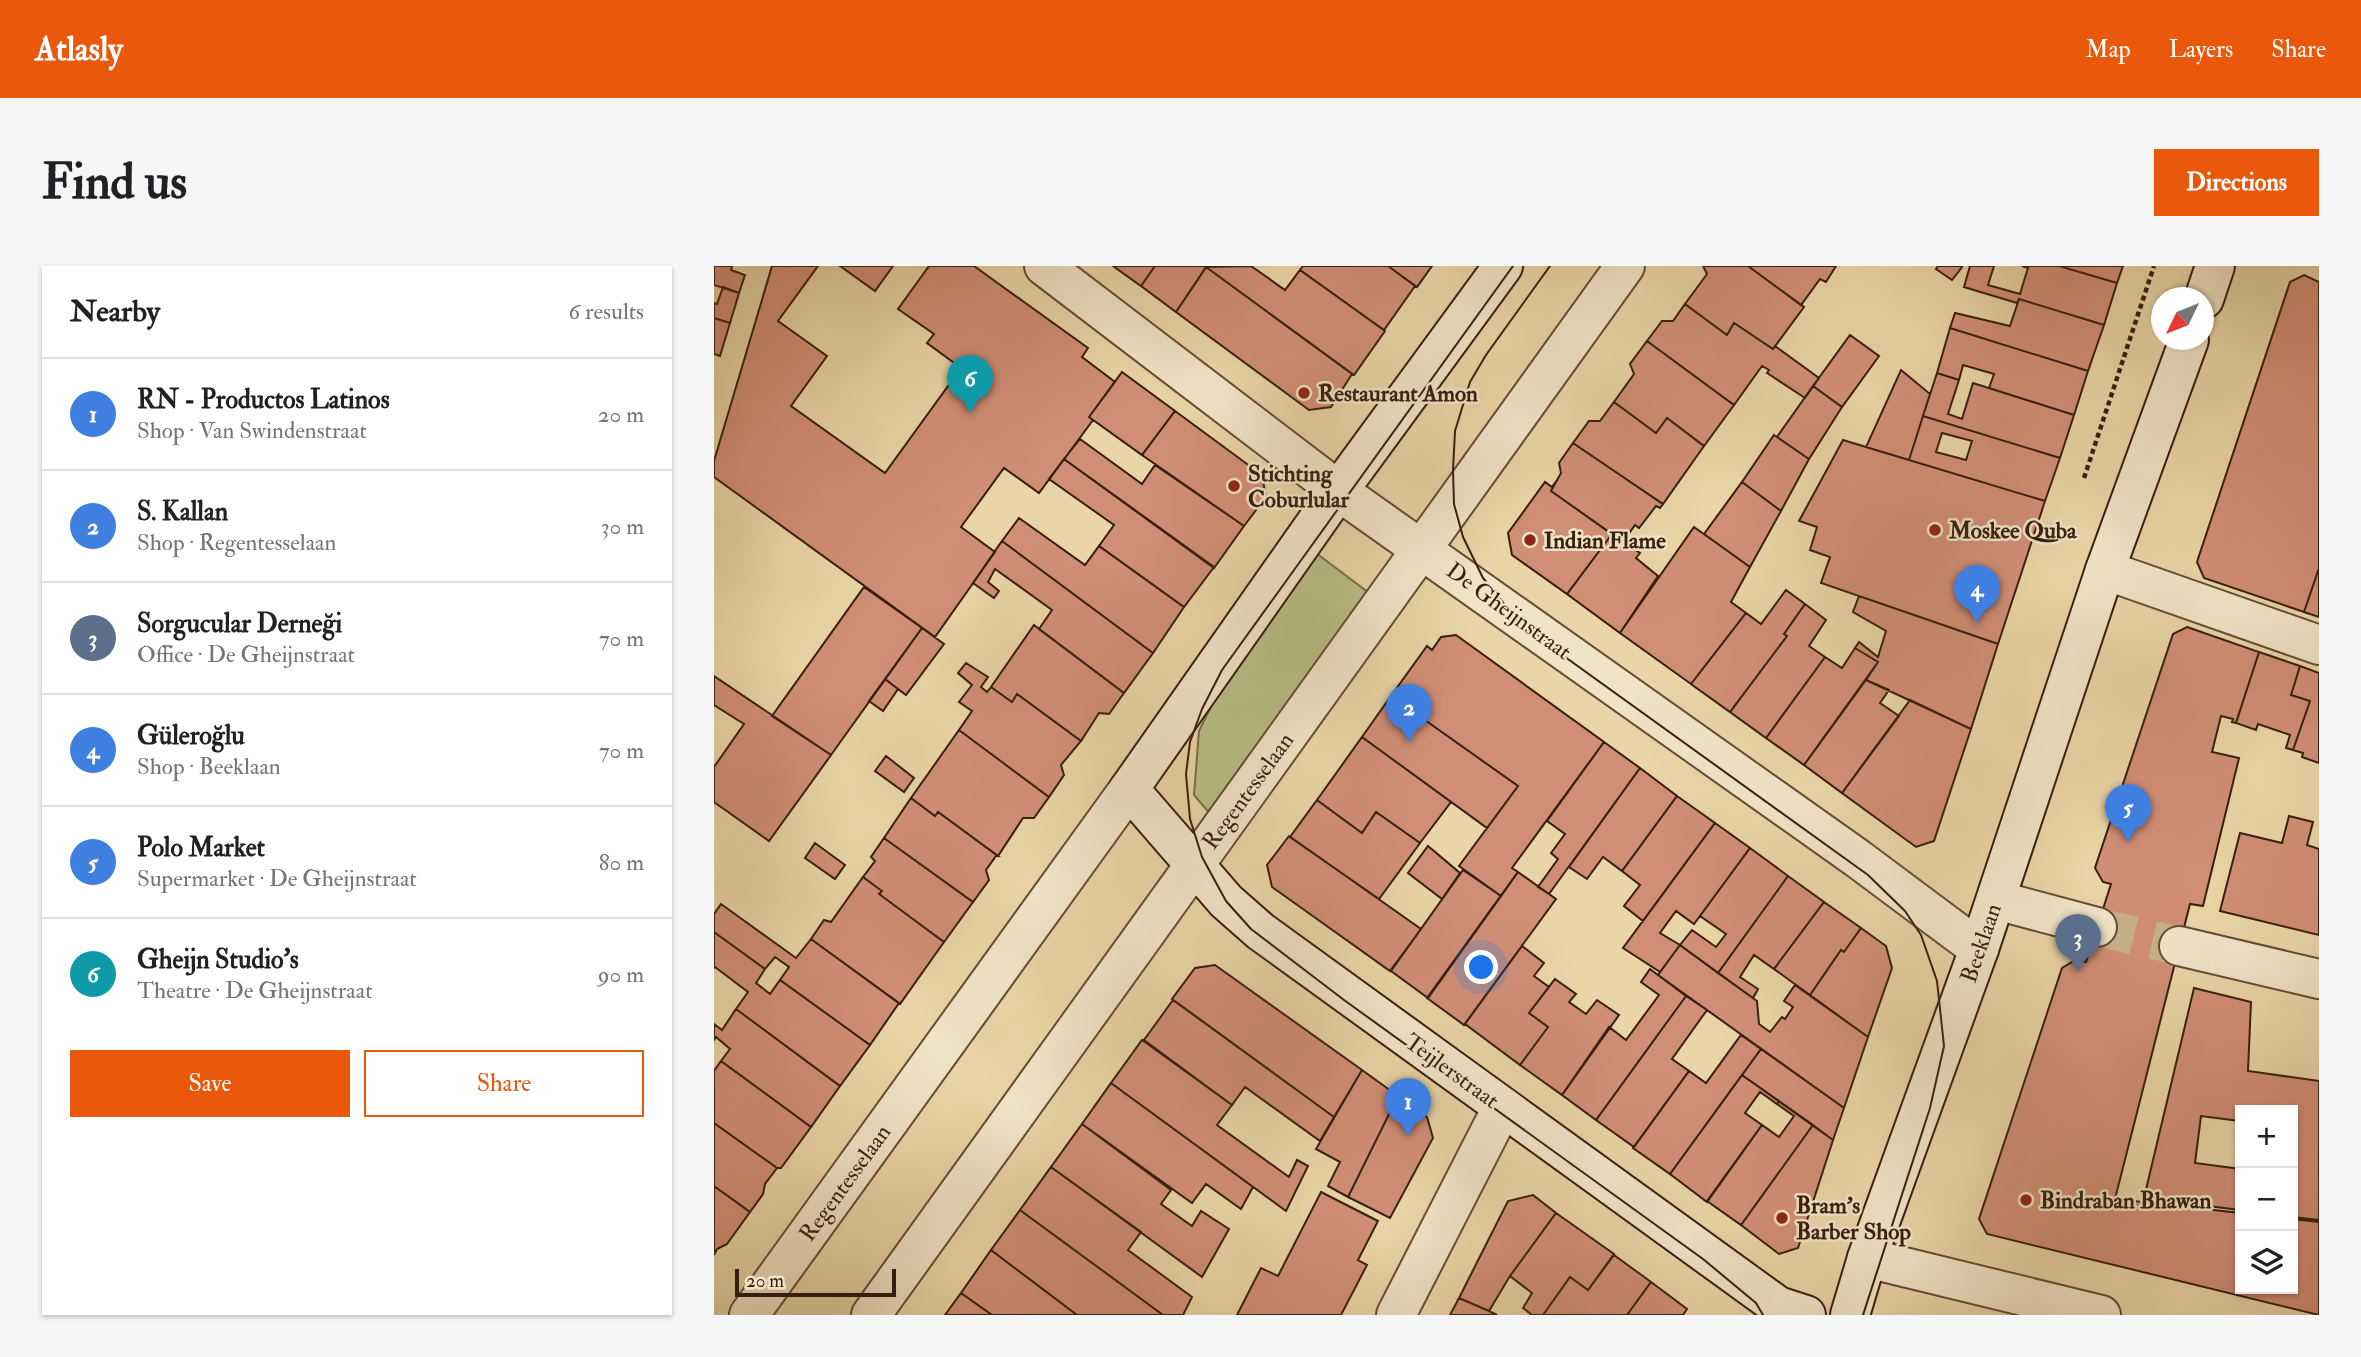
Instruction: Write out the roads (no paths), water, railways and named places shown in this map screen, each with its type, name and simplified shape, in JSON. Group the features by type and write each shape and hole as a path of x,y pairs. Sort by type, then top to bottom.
{"street":[{"name":"De Gheijnstraat","path":"1044,266 1339,490 1857,858 1979,949"},
{"name":"Regentesselaan","path":"749,1315 1129,789 1339,490 1503,266"},
{"name":"Regentesselaan","path":"870,1315 1625,266"},
{"path":"2207,287 2215,266"},
{"name":"Beeklaan","path":"1850,1315 1867,1258 1996,900 2105,570 2185,350"},
{"path":"2105,570 2319,645"},
{"name":"Teijlerstraat","path":"1129,789 1226,901 1260,932 1778,1306 1806,1315"},
{"path":"1996,900 2097,927"},
{"path":"2179,946 2319,979"},
{"path":"1396,1315 1502,1108"},
{"path":"1867,1258 2101,1315"}],"tunnel":[{"path":"2097,927 2179,946"}],"tram line":[{"path":"1513,266 1222,670 1202,709 1190,742 1186,774 1190,819 1202,857 1226,901 1251,929 1344,1000 1703,1259 1756,1303 1763,1315"},
{"path":"1550,266 1486,355 1470,382 1455,431 1454,504 1463,537 1483,578 1513,615 1554,649 1868,875 1905,911 1921,935 1937,981 1944,1046 1930,1108 1863,1315"}],"place":[{"name":"Restaurant Amon","path":"1304,393"},
{"name":"Gheijn Studio's","path":"970,413"},
{"name":"Stichting Coburlular","path":"1234,486"},
{"name":"Moskee Quba","path":"1935,530"},
{"name":"Indian Flame","path":"1530,540"},
{"name":"Güleroğlu","path":"1977,623"},
{"name":"S. Kallan","path":"1409,742"},
{"name":"Polo Market","path":"2128,842"},
{"name":"Sorgucular Derneği","path":"2078,972"},
{"name":"RN - Productos Latinos","path":"1408,1136"},
{"name":"Bindraban Bhawan","path":"2026,1200"},
{"name":"Bram's Barber Shop","path":"1782,1218"}]}
